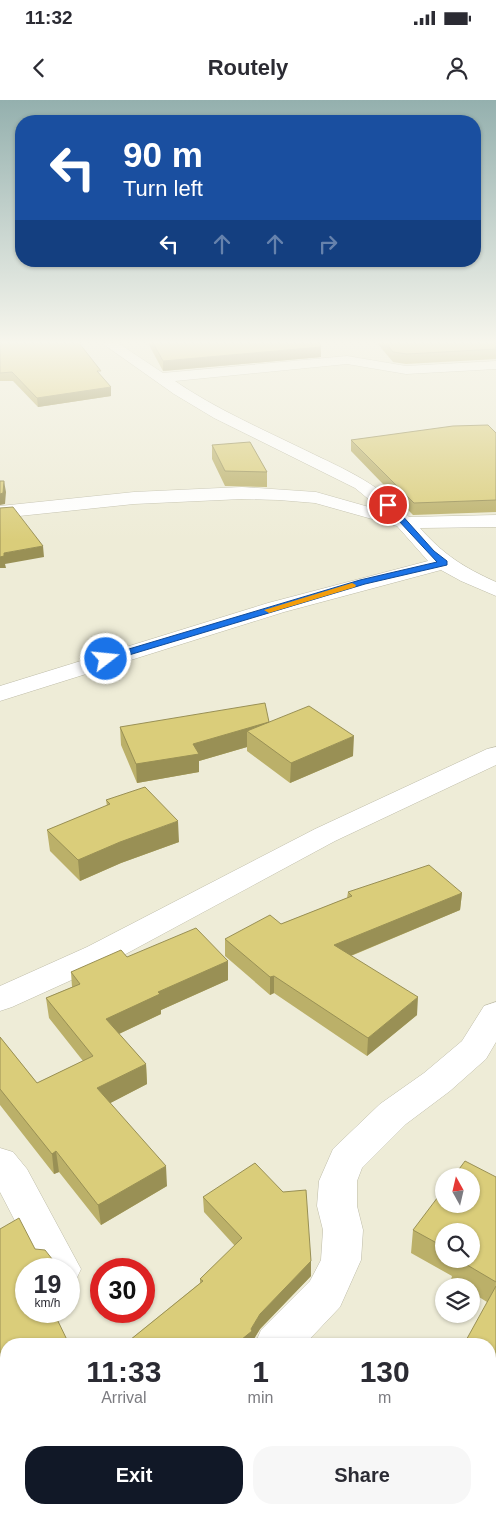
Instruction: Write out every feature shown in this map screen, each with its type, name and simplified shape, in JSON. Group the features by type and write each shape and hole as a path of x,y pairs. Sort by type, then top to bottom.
{"street":[{"path":"211,409 360,484 388,505 406,523 418,539 444,563 468,578 496,590"},
{"path":"0,512 134,498 279,494 316,498 406,523 496,521"},
{"path":"0,694 106,659 328,592 444,563"},
{"path":"0,999 98,955 325,835 496,755"},
{"path":"282,1338 325,1294 341,1260 343,1230 337,1206 338,1181 346,1160 393,1114 437,1082 474,1050 496,1014"},
{"path":"0,1163 13,1180 55,1258"}],"building":[{"path":"488,425 496,433 496,500 414,503 351,440 453,426"},
{"path":"250,442 267,472 225,471 212,445"},
{"path":"0,481 4,481 3,493 0,494"},
{"path":"13,507 43,546 4,553 4,556 0,557 0,508"},
{"path":"265,703 269,722 193,744 199,754 136,764 120,727"},
{"path":"309,706 354,736 291,763 247,731"},
{"path":"145,787 178,821 120,842 78,860 47,830 110,804 106,800"},
{"path":"429,865 462,893 334,945 418,997 368,1038 274,976 270,977 225,939 270,915 281,924 352,896 348,892"},
{"path":"196,928 228,961 158,992 160,994 106,1019 146,1064 97,1088 166,1166 98,1205 56,1151 52,1154 0,1089 0,1037 37,1083 93,1056 46,998 80,984 71,972 121,950 127,957"},
{"path":"465,1161 479,1168 460,1168"},
{"path":"255,1163 283,1192 306,1190 311,1261 260,1314 251,1329 252,1331 243,1338 132,1338 151,1323 155,1323 155,1320 203,1281 200,1279 242,1238 203,1197"},
{"path":"480,1169 496,1177 496,1282 472,1268 480,1268 480,1223 435,1223 435,1242 413,1230 435,1201 435,1213 480,1213"},
{"path":"19,1218 35,1249 45,1250 51,1258 15,1258 15,1323 59,1323 66,1338 0,1338 0,1229"},
{"path":"496,1286 496,1338 467,1338 476,1323 480,1323 480,1315"}],"slow traffic":[{"path":"269,610 352,585"}],"route":[{"path":"106,659 363,582 444,563 418,539 406,523 388,505"}]}
